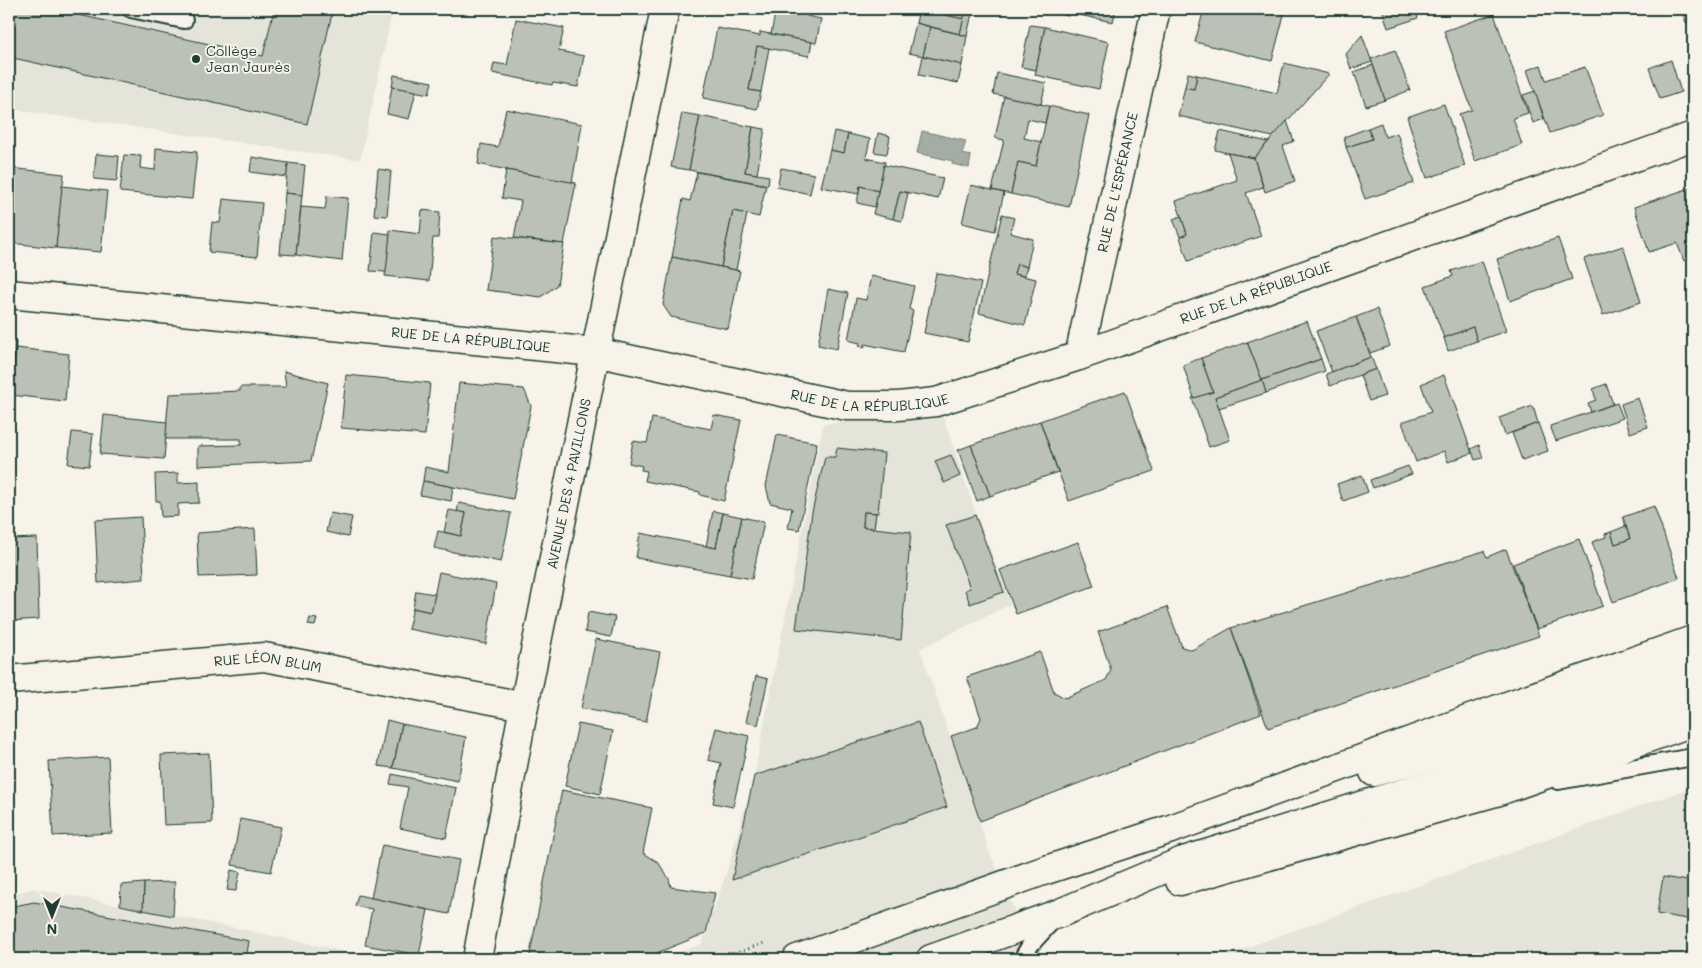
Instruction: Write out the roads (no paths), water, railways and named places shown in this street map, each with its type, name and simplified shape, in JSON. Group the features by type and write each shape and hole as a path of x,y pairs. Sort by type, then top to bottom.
{"street":[{"name":"AVENUE DES 4 PAVILLONS","path":"477,959 524,706 665,9"},
{"name":"RUE DE L'ESPÉRANCE","path":"1079,356 1156,9"},
{"name":"RUE DE LA RÉPUBLIQUE","path":"9,294 596,352 847,406 898,406 936,402 1079,356 1693,136"},
{"path":"797,959 1043,871 1172,828 1464,721 1693,640"},
{"name":"RUE LÉON BLUM","path":"9,680 264,657 524,706"},
{"path":"1172,828 1479,742 1693,666"},
{"path":"931,959 1060,913 1183,861 1490,766 1693,695"},
{"path":"1060,913 1499,791 1693,722"}],"lane":[{"path":"131,9 184,20"},
{"path":"1499,791 1693,757"},
{"path":"1022,959 1031,944 1060,913"}],"place":[{"name":"Collège Jean Jaurès","path":"196,59"}]}
